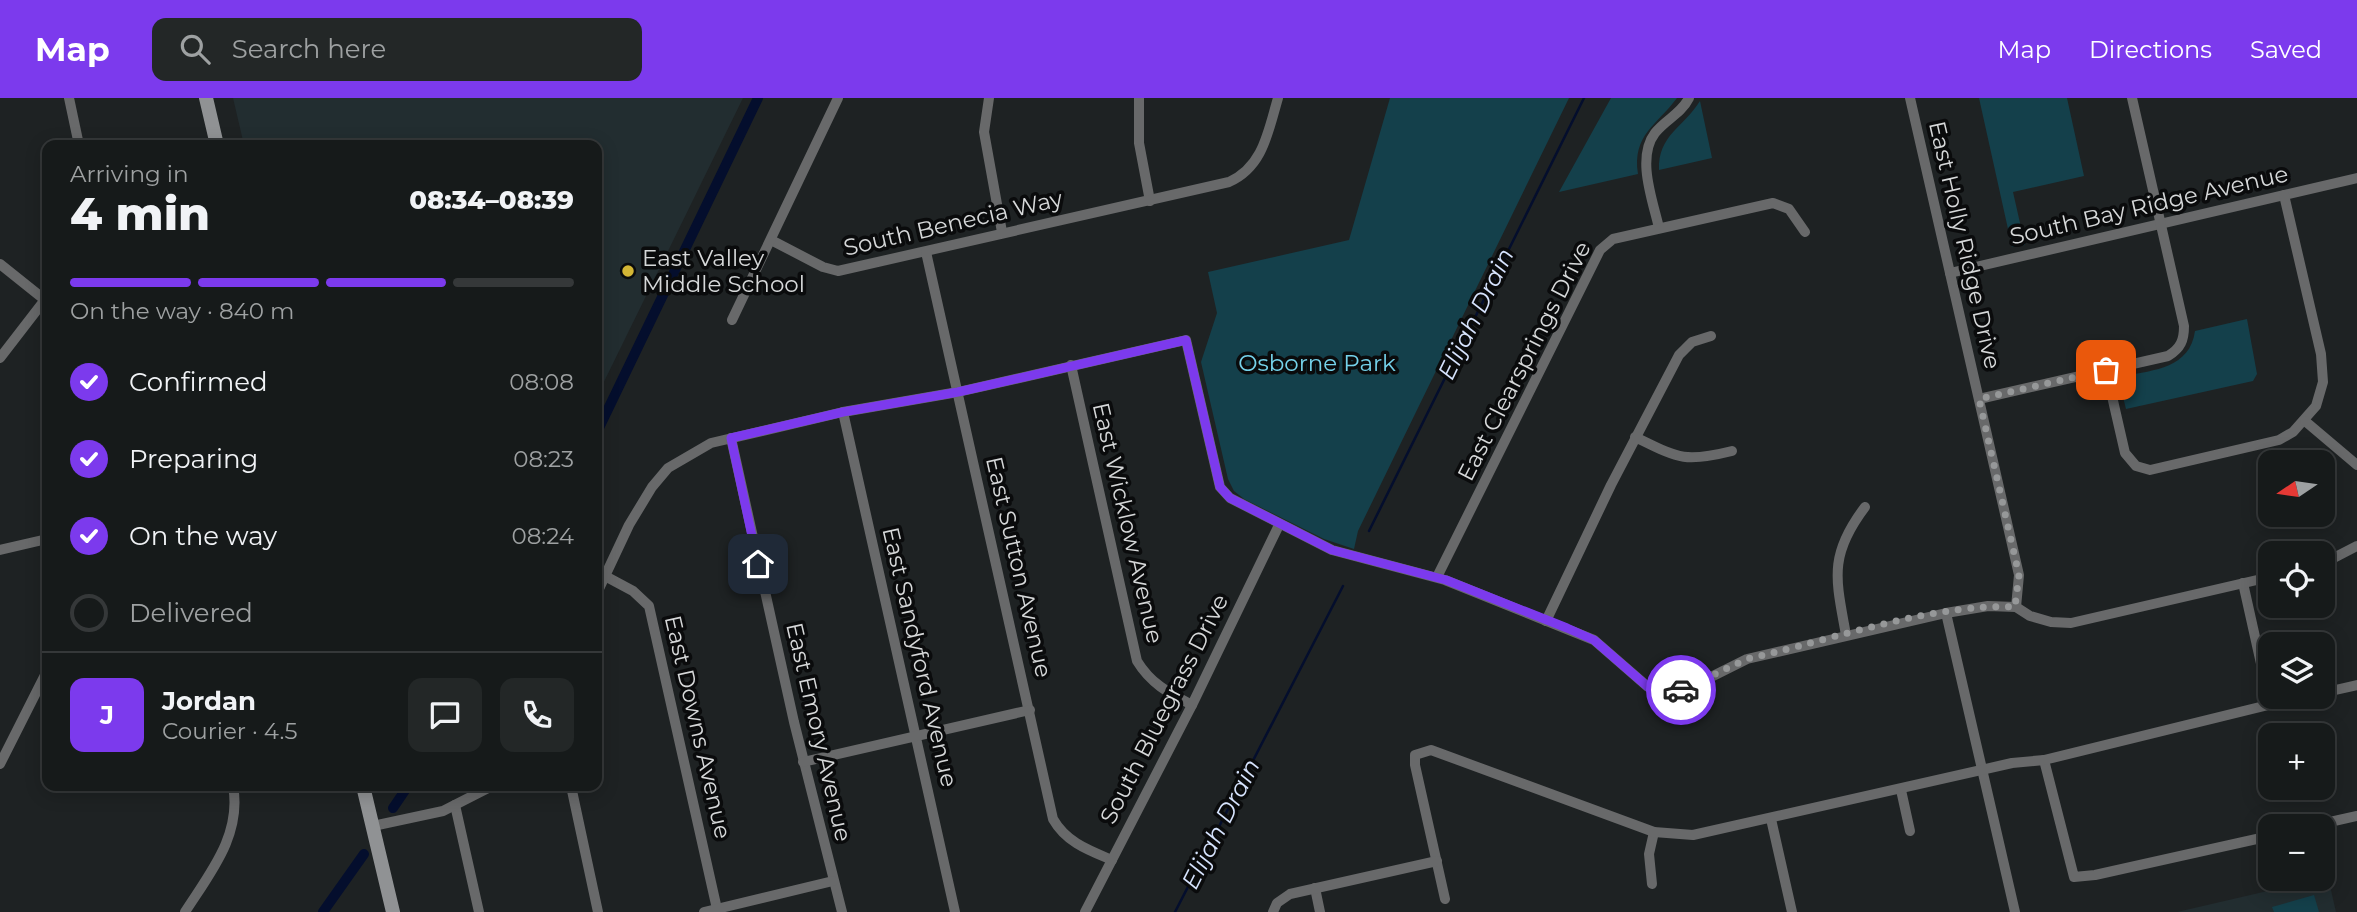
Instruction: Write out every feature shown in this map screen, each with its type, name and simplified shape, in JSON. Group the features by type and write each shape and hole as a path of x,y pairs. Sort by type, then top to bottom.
{"main road":[{"path":"206,98 216,140"},
{"path":"364,791 393,912"}],"street":[{"path":"69,98 78,140"},
{"path":"732,320 838,98"},
{"path":"989,98 984,132 1002,232"},
{"path":"1139,98 1139,143 1150,201"},
{"name":"South Benecia Way","path":"771,240 823,267 838,271 1229,182 1245,175 1255,163 1278,98"},
{"path":"1659,228 1647,170 1648,146 1656,132 1684,108 1689,98"},
{"name":"East Holly Ridge Drive","path":"1910,98 2019,575 2015,607"},
{"path":"1979,399 2168,356 2178,350 2184,338 2184,326 2132,98"},
{"name":"South Bay Ridge Avenue","path":"1950,273 2357,178"},
{"path":"2106,370 2125,453 2136,466 2150,470 2279,440 2305,421 2316,406 2323,382 2321,354 2284,195"},
{"name":"East Clearsprings Drive","path":"1437,578 1600,250 1613,239 1773,203 1789,209 1805,232"},
{"name":"East Sutton Avenue","path":"926,252 1053,819 1060,832 1082,848 1112,860"},
{"path":"0,264 42,296"},
{"path":"0,358 42,304"},
{"path":"1546,621 1635,437 1679,355 1692,342 1711,336"},
{"path":"602,582 629,525 668,468 702,447 843,412 958,392 1186,340 1220,487 1230,498 1332,550 1437,578 1594,640 1648,687 1665,692 1687,689 1747,659 1946,612 1988,606 2015,607 2030,616 2051,622 2071,623 2258,580"},
{"name":"East Wicklow Avenue","path":"1071,365 1137,661 1145,675 1158,687 1192,705"},
{"name":"East Sandyford Avenue","path":"843,412 955,912"},
{"path":"2305,421 2357,465"},
{"path":"1635,437 1679,458 1700,458 1732,451"},
{"name":"East Emory Avenue","path":"731,438 803,762 842,912"},
{"path":"1846,635 1835,575 1842,548 1865,507"},
{"name":"South Bluegrass Drive","path":"1085,912 1192,705 1279,525"},
{"path":"0,550 42,539"},
{"path":"2335,558 2357,547"},
{"name":"East Downs Avenue","path":"605,576 633,591 649,606 717,909"},
{"path":"2243,583 2258,650"},
{"path":"1946,612 2015,912"},
{"path":"0,764 42,681"},
{"path":"2335,690 2357,685"},
{"path":"1445,899 1415,755 1431,750 1654,832 1693,835 1771,820 2012,763 2044,760 2258,707"},
{"path":"803,762 1030,710"},
{"path":"2044,760 2074,877 2095,875 2258,838"},
{"path":"1901,790 1910,831"},
{"path":"185,912 223,853 236,816 234,791"},
{"path":"373,826 443,811 483,791"},
{"path":"572,791 598,912"},
{"path":"456,805 479,912"},
{"path":"2335,821 2357,816"},
{"path":"1771,820 1792,912"},
{"path":"1652,884 1649,854 1654,832"},
{"path":"1273,912 1277,903 1290,894 1437,861"},
{"path":"704,912 833,881"},
{"path":"1315,888 1320,912"}],"shaded area":[{"name":"East Valley Middle School","path":"233,98 743,98 602,386 602,140 243,140"},
{"path":"2268,891 2331,891 2336,912 2177,912"}],"green space":[{"name":"Osborne Park","path":"1390,98 1569,98 1358,531 1354,549 1324,539 1244,499 1234,491 1228,479 1201,362 1217,313 1208,272 1349,240"},
{"path":"1611,98 1677,98 1642,140 1637,161 1638,174 1559,192"},
{"path":"1979,98 2067,98 2084,176 2013,192 2025,245 2012,247"},
{"path":"1700,101 1712,158 1659,170 1660,158 1667,140"},
{"path":"2247,319 2257,374 2253,381 2126,409 2120,385 2125,376 2159,369 2178,360 2192,343 2195,331"},
{"path":"2314,895 2319,912 2274,912 2272,907"}],"waterway":[{"path":"602,422 758,98"},
{"name":"Elijah Drain","path":"1369,531 1584,98"},
{"name":"Elijah Drain","path":"1175,912 1343,586"},
{"path":"393,808 405,791"},
{"path":"323,912 364,854"}],"way so far":[{"path":"1681,690 1747,659 1946,612 1988,606 2015,607 2019,575 1979,399 2106,370"}],"place":[{"name":"East Valley Middle School","path":"628,271"}],"route":[{"path":"758,564 731,438 843,412 958,392 1102,357 1186,340 1220,487 1230,498 1332,550 1446,580 1567,628 1594,640 1648,687 1665,692 1681,690"}]}
